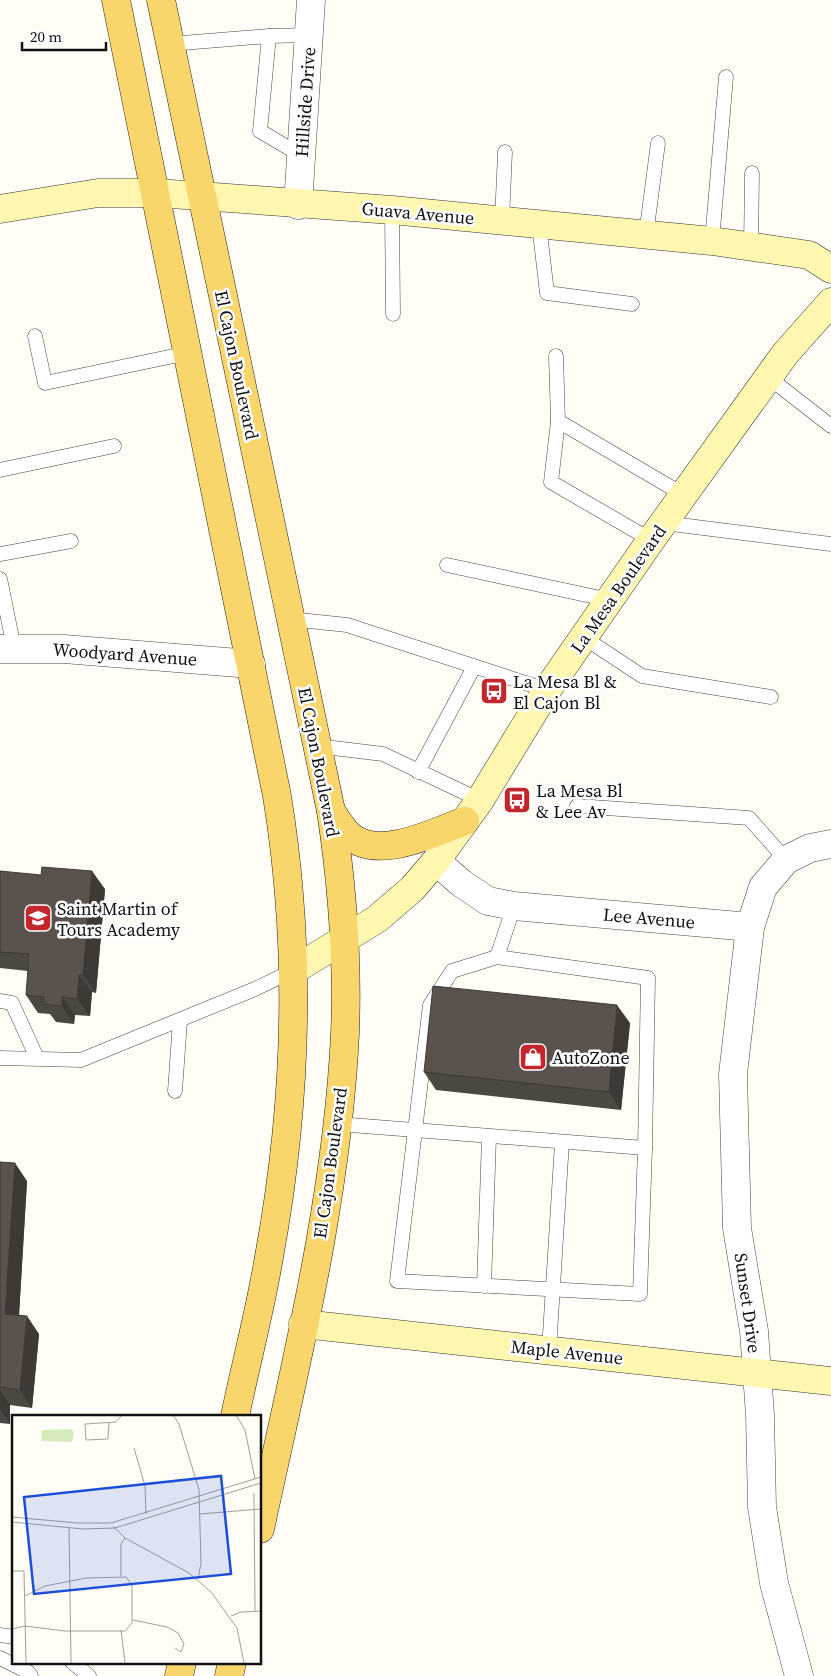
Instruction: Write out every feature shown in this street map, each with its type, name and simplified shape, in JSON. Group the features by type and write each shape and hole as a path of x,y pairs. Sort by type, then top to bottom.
{"main road":[{"path":"116,0 286,846 294,970 287,1130 270,1257 235,1415"},
{"name":"El Cajon Boulevard","path":"161,0 317,746 340,872 344,940 345,1034 338,1124 326,1206 261,1524"},
{"path":"330,811 351,837 364,844 378,846 410,841 473,810"}],"street":[{"name":"Hillside Drive","path":"298,204 311,0"},
{"name":"Guava Avenue","path":"0,209 98,193 155,193 202,196 392,210 712,241 809,255 831,269"},
{"name":"La Mesa Boulevard","path":"294,970 344,940 394,906 412,889 436,861 473,810 547,690 583,637 768,378 831,302"},
{"name":"Woodyard Avenue","path":"7,648 250,664"},
{"path":"750,927 763,887 786,860 810,848 831,844"},
{"name":"Lee Avenue","path":"436,861 461,883 488,901 514,906 750,927"},
{"name":"Sunset Drive","path":"750,927 733,1074 737,1228 754,1331 758,1372 762,1506 774,1583 799,1676"},
{"name":"Maple Avenue","path":"303,1324 831,1381"}],"lane":[{"path":"170,44 269,36 309,35"},
{"path":"269,36 260,131 302,156"},
{"path":"712,241 726,77"},
{"path":"646,235 658,143"},
{"path":"502,220 505,152"},
{"path":"750,246 752,173"},
{"path":"392,210 393,314"},
{"path":"539,224 547,293 632,304"},
{"path":"35,336 45,383 188,353"},
{"path":"556,356 558,420 551,482 658,531 831,544"},
{"path":"768,378 831,426"},
{"path":"558,420 684,495"},
{"path":"0,470 114,446"},
{"path":"0,554 71,541"},
{"path":"447,565 610,600"},
{"path":"0,579 7,648"},
{"path":"290,619 347,625 547,690"},
{"path":"583,637 642,676 771,697"},
{"path":"418,772 474,667"},
{"path":"317,746 383,754 418,772 473,810"},
{"path":"577,806 749,818 786,860"},
{"path":"497,958 514,906"},
{"path":"497,958 648,978 640,1294 397,1281 430,1005 452,971 497,958"},
{"path":"0,1058 82,1060 180,1021 294,970"},
{"path":"0,1001 12,1003 36,1058"},
{"path":"175,1091 180,1021"},
{"path":"338,1124 645,1148"},
{"path":"484,1286 489,1137"},
{"path":"549,1350 562,1142"},
{"path":"0,1658 28,1672 31,1676"},
{"path":"74,1664 89,1676"}],"building":[{"path":"42,867 92,871 83,975 79,975 77,999 62,997 62,1006 43,1004 44,997 26,995 29,954 0,952 0,871 41,875"},
{"name":"AutoZone","path":"433,986 617,1005 609,1092 424,1072"},
{"path":"0,1162 15,1163 5,1314 27,1316 20,1390 0,1387"}],"place":[{"name":"La Mesa Bl & El Cajon Bl","path":"494,691"},
{"name":"La Mesa Bl & Lee Av","path":"517,800"},
{"name":"Saint Martin of Tours Academy","path":"38,918"},
{"name":"AutoZone","path":"533,1057"}]}
